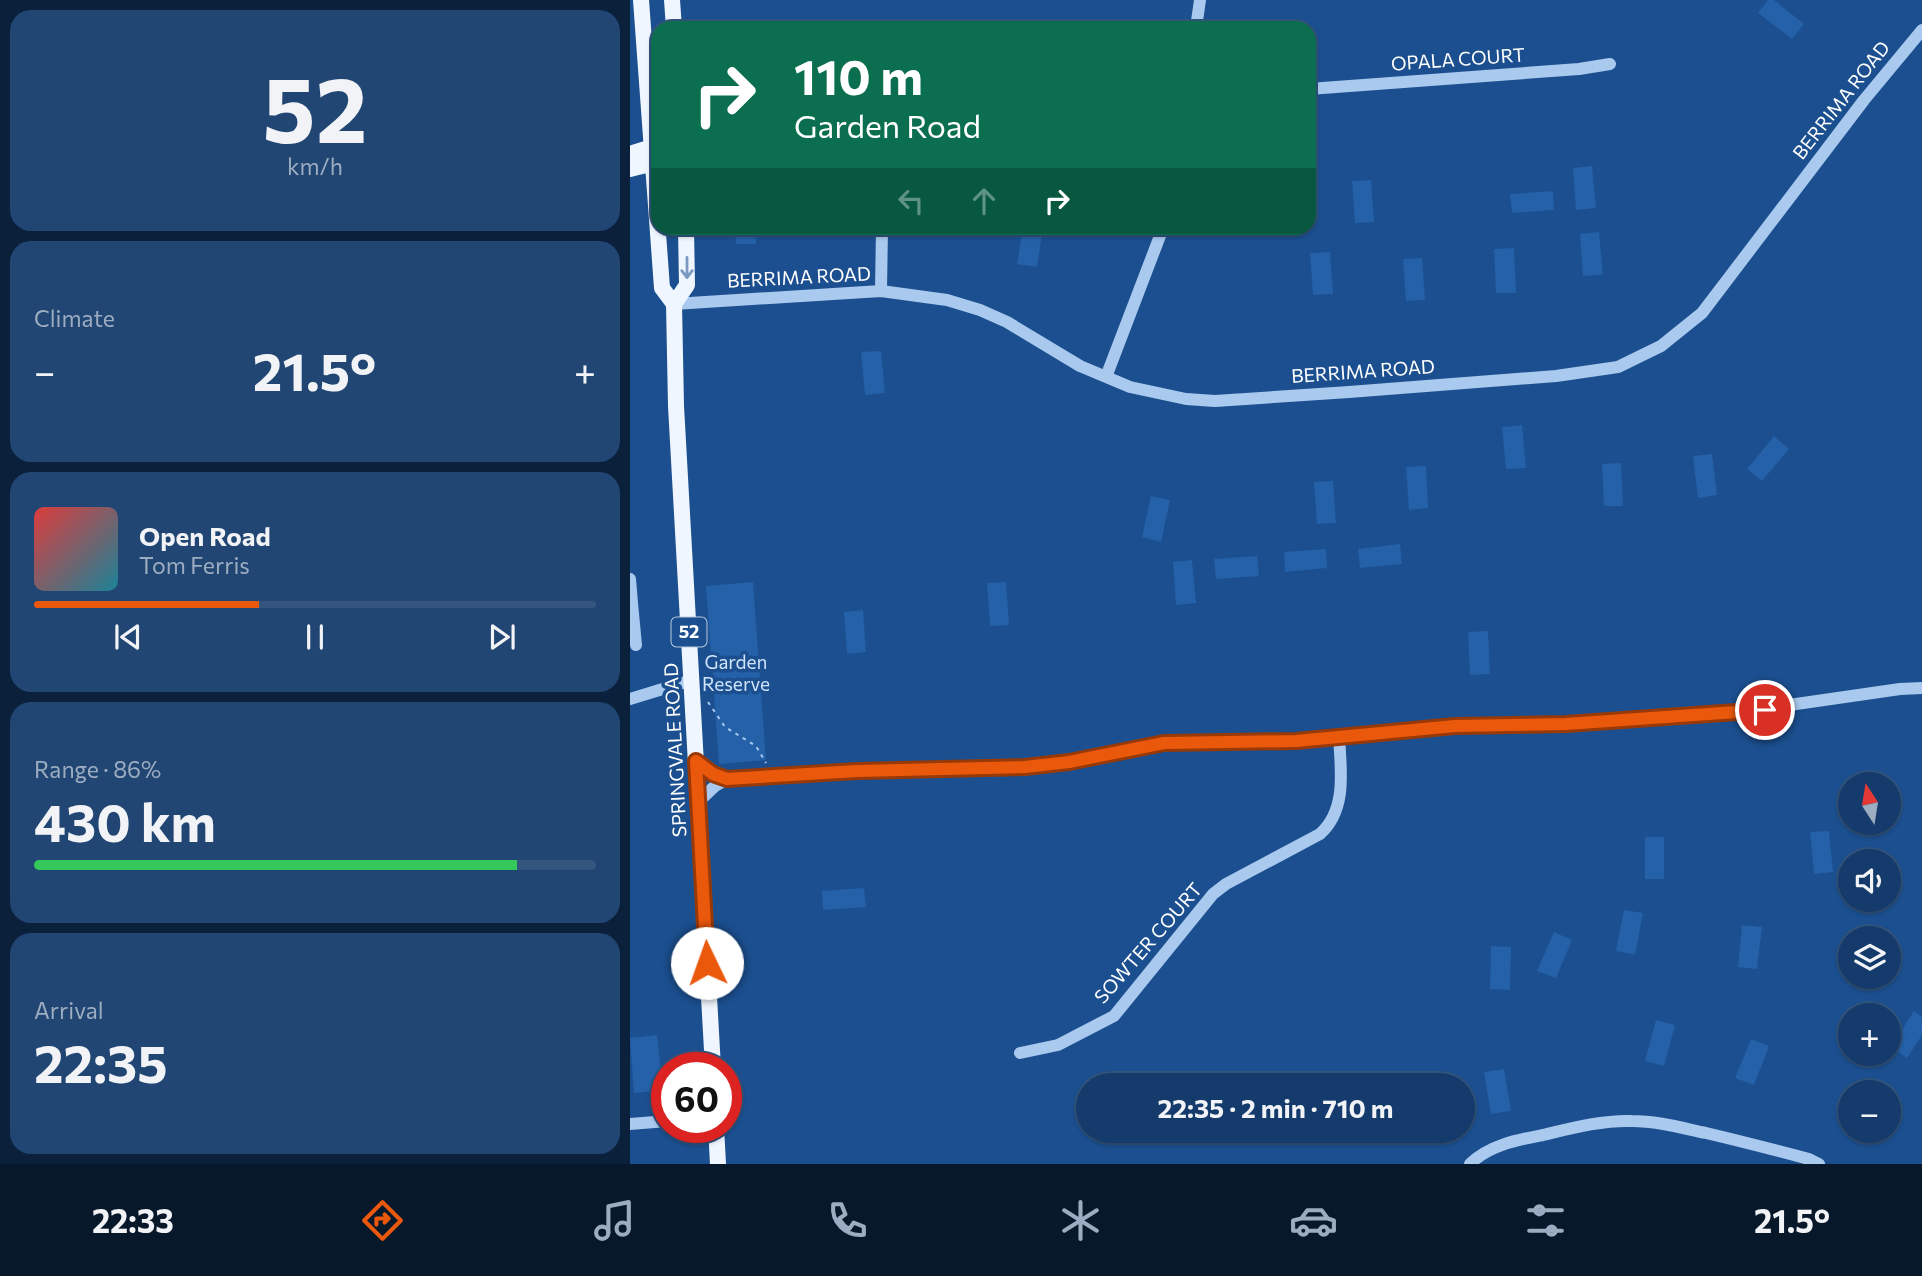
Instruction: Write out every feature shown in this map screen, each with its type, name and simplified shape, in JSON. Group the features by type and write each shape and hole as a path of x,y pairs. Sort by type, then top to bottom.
{"main road":[{"name":"SPRINGVALE ROAD","path":"641,0 651,104"},
{"path":"672,0 674,21"},
{"path":"630,154 651,146"},
{"path":"630,169 651,164"},
{"name":"SPRINGVALE ROAD","path":"659,235 662,288 674,303 678,458 712,1052"},
{"name":"SPRINGVALE ROAD","path":"674,303 687,285 686,235"},
{"path":"717,1143 718,1164"}],"street":[{"path":"1197,21 1200,0"},
{"name":"BERRIMA ROAD","path":"674,303 881,291 947,300 980,310 1034,337 1080,366 1130,387 1158,395 1214,401 1592,372 1628,363 1661,346 1682,332 1702,313 1864,100 1922,30"},
{"name":"OPALA COURT","path":"1316,88 1579,69 1609,64"},
{"path":"881,291 882,235"},
{"path":"1106,377 1160,235"},
{"path":"630,579 636,645"},
{"path":"630,699 692,680"},
{"path":"696,761 713,774 727,779 857,771 1025,767 1069,762 1164,743 1296,741 1455,726 1566,724 1720,715 1922,688"},
{"name":"SOWTER COURT","path":"1020,1053 1058,1045 1114,1016 1213,894 1226,884 1320,834 1330,825 1339,806 1339,737"},
{"path":"699,801 727,779"},
{"path":"1470,1164 1487,1150 1503,1144 1588,1125 1635,1121 1667,1124 1809,1159 1819,1164"},
{"path":"630,1124 651,1122"}],"path":[{"path":"708,702 725,727 755,746 775,776"}],"green space":[{"path":"1768,0 1774,0 1804,24 1792,39 1758,13"},
{"path":"1592,166 1596,208 1576,210 1573,168"},
{"path":"1371,180 1374,222 1355,223 1352,181"},
{"path":"1553,191 1554,210 1512,213 1510,194"},
{"path":"1599,232 1603,275 1583,276 1580,234"},
{"path":"735,235 755,235 756,244 736,244"},
{"path":"1022,235 1042,235 1037,267 1017,264"},
{"path":"1514,248 1516,293 1496,293 1494,249"},
{"path":"1330,252 1333,294 1313,295 1310,253"},
{"path":"1422,258 1425,300 1406,301 1403,259"},
{"path":"881,351 885,393 865,395 861,352"},
{"path":"1522,425 1526,468 1506,469 1502,427"},
{"path":"1774,436 1789,449 1762,481 1747,469"},
{"path":"1712,454 1717,495 1698,498 1693,456"},
{"path":"1621,463 1623,506 1604,506 1602,464"},
{"path":"1426,466 1428,508 1409,510 1406,467"},
{"path":"1333,481 1336,523 1317,524 1314,482"},
{"path":"1151,496 1170,500 1161,542 1142,537"},
{"path":"1400,544 1402,564 1360,568 1358,549"},
{"path":"1326,549 1327,568 1285,572 1284,552"},
{"path":"1257,556 1259,576 1216,579 1214,559"},
{"path":"1192,560 1196,603 1176,605 1173,562"},
{"name":"Garden Reserve","path":"753,582 766,760 719,764 706,586"},
{"path":"1006,582 1009,625 990,626 987,583"},
{"path":"863,610 866,652 847,654 844,612"},
{"path":"1488,631 1490,674 1470,675 1468,632"},
{"path":"1829,831 1833,872 1814,874 1810,832"},
{"path":"1645,837 1664,837 1664,879 1645,879"},
{"path":"864,888 866,907 823,910 822,891"},
{"path":"1624,910 1643,913 1635,955 1616,951"},
{"path":"1742,925 1762,927 1757,969 1738,967"},
{"path":"1554,932 1572,940 1556,978 1537,971"},
{"path":"1491,946 1511,947 1510,990 1490,989"},
{"path":"1914,1011 1922,1017 1922,1035 1907,1058 1901,1054 1901,1031"},
{"path":"1656,1020 1675,1025 1664,1066 1645,1061"},
{"path":"657,1035 659,1052 651,1052 651,1091 634,1093 630,1038"},
{"path":"1751,1039 1769,1046 1754,1085 1735,1078"},
{"path":"1504,1069 1511,1111 1491,1114 1484,1072"}],"route":[{"path":"707,963 696,761 713,774 727,779 857,771 985,769 1069,762 1164,743 1296,741 1455,726 1566,724 1765,710"}]}
